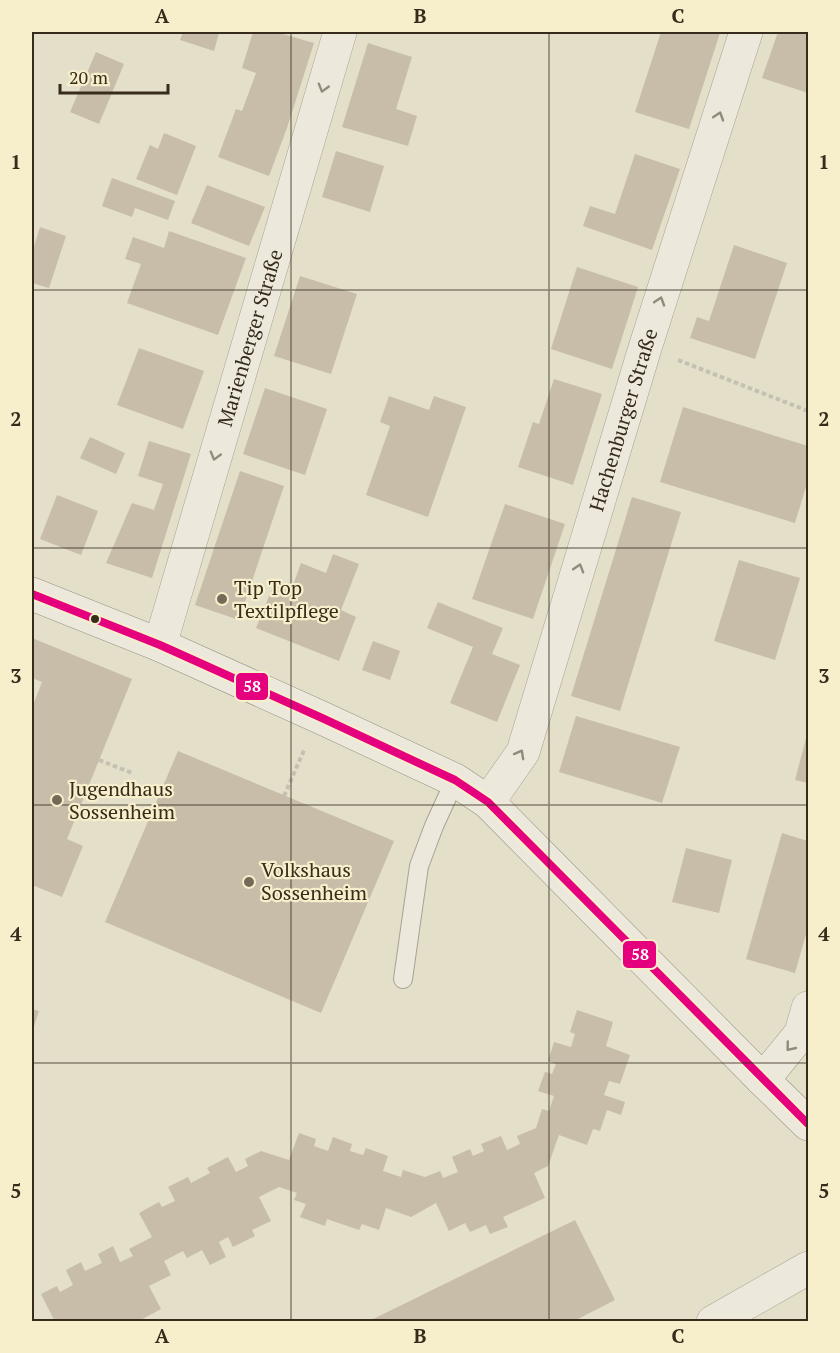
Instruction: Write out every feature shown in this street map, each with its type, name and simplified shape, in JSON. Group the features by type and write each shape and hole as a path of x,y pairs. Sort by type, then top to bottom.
{"street":[{"name":"Marienberger Straße","path":"160,645 340,32"},
{"name":"Hachenburger Straße","path":"488,802 523,752 645,348 746,32"},
{"path":"32,594 160,645 322,718 455,780 488,802 808,1124"},
{"path":"763,1080 801,1033 808,1008"},
{"path":"713,1322 808,1268"}],"lane":[{"path":"403,979 419,866 455,780"}],"path":[{"path":"645,348 808,411"},
{"path":"284,796 308,743"},
{"path":"99,760 132,773"}],"building":[{"path":"183,32 219,33 214,51 180,40"},
{"path":"253,32 276,32 314,43 269,176 218,157 236,109 242,111 256,73 242,68"},
{"path":"661,32 720,33 689,129 635,112"},
{"path":"778,32 808,32 808,93 762,78"},
{"path":"368,43 412,57 396,109 417,116 408,146 342,127"},
{"path":"96,52 124,64 99,124 70,112"},
{"path":"164,133 196,146 177,195 136,179 150,145 158,149"},
{"path":"336,151 384,166 370,212 322,197"},
{"path":"635,154 680,169 652,250 583,226 590,206 615,214"},
{"path":"112,178 175,201 168,220 135,208 132,217 102,206"},
{"path":"207,185 265,207 249,246 191,223"},
{"path":"40,227 66,236 49,288 32,283 32,253"},
{"path":"169,231 246,258 218,335 127,303 141,264 125,259 133,237 164,248"},
{"path":"734,245 787,263 755,359 690,338 697,317 709,321"},
{"path":"577,267 638,287 612,369 551,349"},
{"path":"300,276 357,294 331,374 274,356"},
{"path":"139,348 204,371 183,429 117,405"},
{"path":"554,379 602,394 573,485 518,467 533,422 539,424"},
{"path":"265,388 327,409 305,475 243,454"},
{"path":"389,396 429,410 434,396 466,407 428,517 366,495 390,426 380,422"},
{"path":"683,407 808,446 808,480 795,523 660,482"},
{"path":"90,437 125,453 116,474 80,458"},
{"path":"149,441 191,454 152,578 106,563 132,503 154,510 163,484 138,476"},
{"path":"240,471 284,486 239,620 195,605"},
{"path":"57,495 98,511 81,555 40,539"},
{"path":"632,497 681,512 620,711 571,696"},
{"path":"505,504 565,524 533,619 472,599"},
{"path":"333,554 359,564 341,610 356,617 339,661 256,628 274,584 291,591 301,563 326,573"},
{"path":"739,560 800,578 775,660 714,641"},
{"path":"438,602 503,628 492,654 520,665 497,722 450,703 473,647 427,628"},
{"name":"Jugendhaus Sossenheim","path":"32,638 132,679 67,839 83,846 62,897 32,885 32,708 42,682 32,678"},
{"path":"373,641 400,651 390,680 362,670"},
{"path":"576,716 680,747 662,803 559,772"},
{"path":"808,731 808,783 795,780"},
{"name":"Volkshaus Sossenheim","path":"178,751 394,841 321,1013 105,922"},
{"path":"782,833 808,841 808,927 795,973 746,959"},
{"path":"686,848 732,860 719,913 672,902"},
{"path":"32,1009 39,1011 32,1033"},
{"path":"577,1010 613,1022 606,1046 630,1055 620,1084 609,1081 604,1095 625,1102 621,1115 607,1110 600,1131 593,1129 587,1145 559,1135 548,1166 534,1173 545,1198 503,1217 508,1227 490,1234 486,1225 470,1232 465,1223 449,1231 436,1203 411,1217 386,1208 379,1230 362,1224 359,1230 327,1219 325,1226 300,1217 306,1204 294,1200 297,1193 279,1187 259,1197 271,1221 252,1230 255,1236 233,1247 228,1237 219,1242 226,1257 210,1265 202,1250 187,1258 183,1251 164,1261 171,1275 149,1286 161,1309 137,1322 55,1322 41,1294 57,1286 60,1292 73,1285 66,1270 81,1262 85,1271 102,1263 98,1254 113,1246 120,1262 133,1256 129,1249 152,1237 139,1213 159,1202 162,1207 175,1201 168,1187 188,1177 191,1183 210,1173 207,1168 228,1157 236,1172 248,1166 245,1159 261,1151 289,1160 299,1133 316,1139 314,1146 328,1151 333,1137 352,1144 350,1151 363,1155 366,1148 388,1156 383,1171 401,1177 403,1170 425,1177 440,1171 443,1178 458,1172 452,1157 470,1149 473,1156 484,1151 481,1144 501,1136 507,1150 520,1144 517,1136 536,1128 542,1109 549,1111 554,1096 538,1091 545,1072 552,1074 556,1064 548,1061 554,1042 571,1047 575,1034 570,1032"},
{"path":"575,1220 615,1300 572,1322 367,1322"}],"transit line":[{"name":"58","path":"32,594 160,645 322,718 455,780 488,802 808,1124"}],"place":[{"name":"Tip Top Textilpflege","path":"222,599"},
{"name":"Jugendhaus Sossenheim","path":"57,800"},
{"name":"Volkshaus Sossenheim","path":"249,882"}]}
